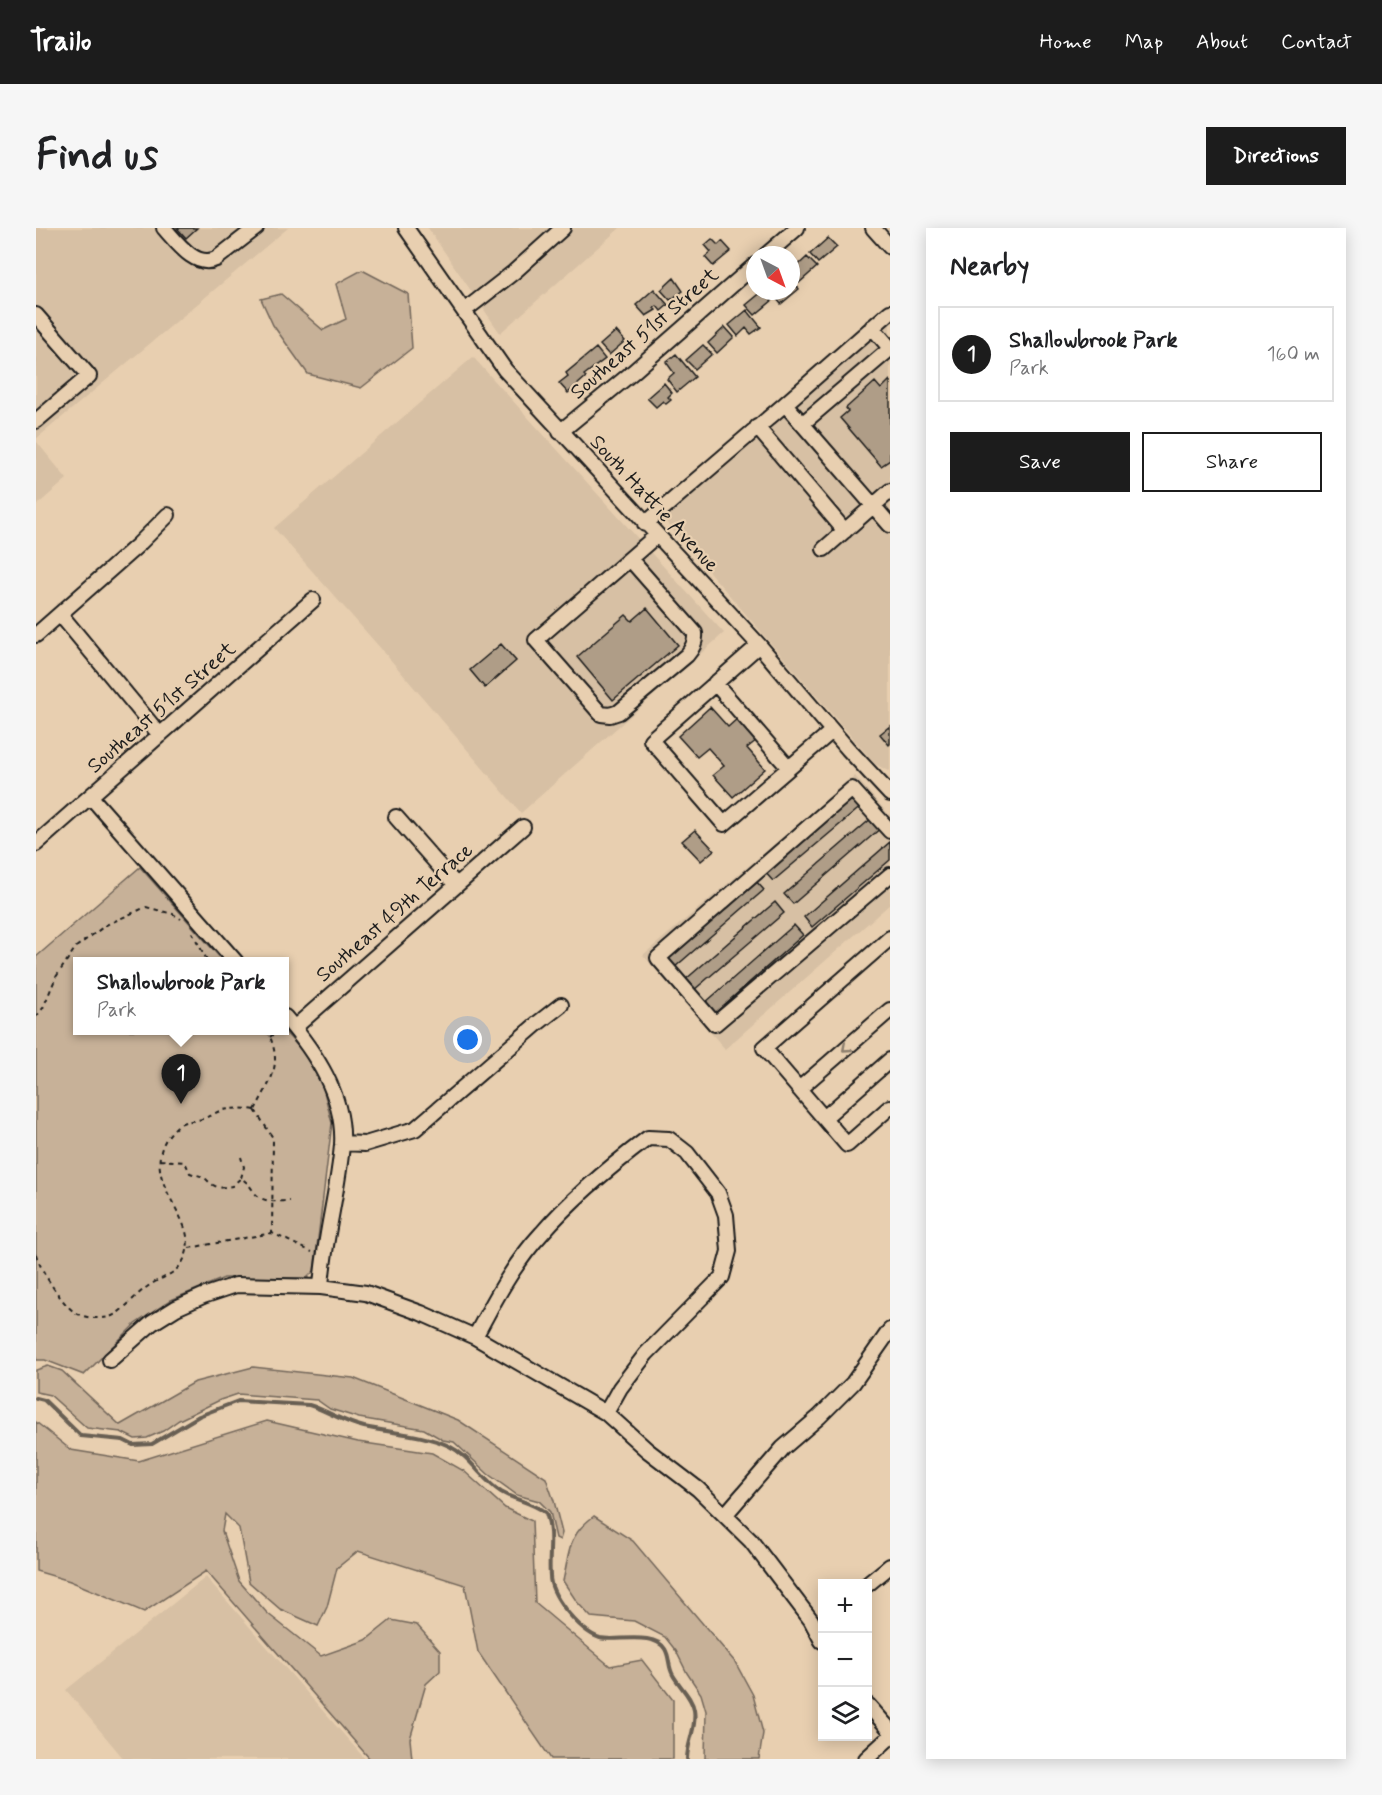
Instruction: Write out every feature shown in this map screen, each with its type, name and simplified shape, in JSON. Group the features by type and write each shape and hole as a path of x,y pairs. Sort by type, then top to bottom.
{"street":[{"path":"164,228 183,250 199,260 208,262 216,259 256,228"},
{"name":"South Hattie Avenue","path":"406,228 505,370 759,645 832,731 888,790"},
{"path":"464,311 514,272 563,228"},
{"path":"776,246 797,228"},
{"path":"873,228 890,247"},
{"name":"Southeast 51st Street","path":"560,432 633,372 746,273"},
{"path":"645,524 890,312"},
{"path":"36,315 89,376 36,421"},
{"path":"802,424 890,348 872,327"},
{"path":"785,404 890,525"},
{"path":"757,428 845,531"},
{"path":"824,549 890,491"},
{"path":"36,635 168,515"},
{"path":"630,559 695,633 696,639 687,655 619,712 610,715 601,714 536,640 656,536"},
{"name":"Southeast 51st Street","path":"36,844 313,600"},
{"path":"60,614 160,735"},
{"path":"759,645 651,740 724,824 832,731"},
{"path":"716,684 789,768"},
{"path":"890,831 852,789 658,958 715,1024 890,875"},
{"path":"870,809 888,790"},
{"path":"91,797 232,957"},
{"path":"396,817 456,885"},
{"name":"Southeast 49th Terrace","path":"289,1023 523,827"},
{"path":"890,938 764,1048 847,1146 890,1107"},
{"path":"342,1143 365,1144 415,1129 561,1005"},
{"path":"799,1089 890,1010"},
{"path":"289,1023 319,1061 338,1106 342,1143 324,1253 321,1287"},
{"path":"824,1118 890,1060"},
{"path":"475,1337 519,1262 541,1233 564,1210 648,1138 669,1139 687,1153 718,1193 726,1215 729,1251 722,1277 646,1354 620,1388 606,1413"},
{"path":"110,1360 152,1323 176,1308 236,1285 321,1287 366,1293 475,1337 606,1413 647,1450 698,1489 751,1541 817,1617 820,1633"},
{"path":"725,1515 783,1448 853,1383 890,1330"},
{"path":"872,1580 890,1566"},
{"path":"872,1710 890,1730"},
{"path":"866,1759 890,1737"}],"path":[{"path":"36,1017 43,1008 56,976 76,947 106,925 147,907 173,914 186,923 205,957"},
{"path":"255,1110 276,1067 275,1046 270,1037 272,1035"},
{"path":"36,1254 38,1263 59,1296 76,1313 93,1318 111,1316 140,1291 159,1278 175,1272 184,1261 188,1248 186,1230 162,1184 159,1160 165,1141 180,1124 240,1108 255,1110 273,1138 272,1233"},
{"path":"159,1160 185,1162 190,1173 204,1177 219,1188 232,1186 241,1178 243,1167 241,1156"},
{"path":"241,1178 248,1182 259,1198 265,1201 290,1201"},
{"path":"188,1248 272,1233 310,1252 324,1253"}],"shaded area":[{"path":"36,228 288,228 36,439"},
{"path":"428,228 620,228 500,333"},
{"path":"362,270 408,294 412,348 361,388 308,374 273,325 261,299 281,294 323,330 346,319 336,284"},
{"path":"890,302 890,770 888,771 875,764 653,507"},
{"path":"473,357 724,633 521,813 383,651 274,528"},
{"path":"36,441 67,479 36,506"},
{"path":"855,776 890,816 890,904 725,1049 643,955"},
{"path":"140,867 219,957 73,957 73,1035 288,1035 303,1052 322,1084 332,1123 314,1271 307,1278 224,1278 171,1300 135,1324 84,1375 45,1360 36,1360 36,957"},
{"path":"48,1366 62,1371 120,1425 195,1382 253,1367 353,1378 458,1420 546,1478 562,1533 560,1540 556,1538 550,1512 539,1501 517,1495 488,1474 454,1442 443,1440 424,1429 359,1418 330,1409 317,1400 238,1394 220,1400 147,1438 135,1439 121,1432 87,1428 50,1395 36,1392 36,1370"},
{"path":"267,1421 358,1442 432,1453 464,1471 505,1508 532,1521 535,1603 610,1666 642,1660 673,1700 673,1759 551,1759 478,1652 465,1585 358,1551 337,1568 327,1607 318,1626 280,1609 249,1582 239,1528 225,1514 222,1531 239,1581 267,1613 321,1656 366,1640 391,1620 417,1625 440,1651 440,1671 426,1684 410,1739 412,1759 370,1759 206,1571 144,1612 70,1581 36,1571 36,1422 71,1450 139,1461"},
{"path":"594,1516 633,1541 735,1662 753,1695 763,1733 759,1759 705,1759 706,1711 701,1694 676,1651 665,1637 634,1621 591,1617 577,1602 563,1581 574,1537"},
{"path":"206,1577 365,1759 124,1759 66,1690"}],"building":[{"path":"177,228 197,228 186,238"},
{"path":"828,238 837,247 818,263 810,254"},
{"path":"712,239 718,245 722,241 731,251 713,266 705,257 711,252 705,245"},
{"path":"807,257 817,267 800,282 800,264"},
{"path":"674,278 683,291 670,300 661,290"},
{"path":"654,289 668,305 661,311 657,306 654,308 656,310 646,316 636,305"},
{"path":"752,300 773,300 755,315 746,305"},
{"path":"747,310 761,327 751,334 746,328 738,336 729,325"},
{"path":"725,327 734,337 717,353 708,343"},
{"path":"616,331 625,341 609,355 600,345"},
{"path":"703,345 712,354 695,369 686,360"},
{"path":"596,348 605,359 584,375 586,377 568,393 559,383 568,376 566,373"},
{"path":"676,354 695,377 677,392 667,379 674,373 666,362"},
{"path":"890,380 890,460 881,466 840,418 848,411 846,408 875,382 881,389"},
{"path":"664,383 672,393 668,397 671,400 666,404 663,401 656,407 647,398"},
{"path":"647,608 678,645 613,700 577,657 626,615 632,621"},
{"path":"501,644 516,661 485,688 470,670"},
{"path":"710,707 728,727 738,718 757,740 747,748 765,769 733,797 713,775 724,766 708,748 697,757 678,736"},
{"path":"890,726 890,744 889,745 880,734"},
{"path":"854,794 863,805 773,881 764,871"},
{"path":"873,817 882,827 793,904 784,894"},
{"path":"695,830 714,850 701,861 682,841"},
{"path":"890,842 890,860 812,927 804,917"},
{"path":"755,880 764,890 675,967 665,956"},
{"path":"775,902 784,913 694,990 685,980"},
{"path":"794,925 803,935 715,1013 706,1002"}],"waterway":[{"path":"36,1398 44,1400 81,1436 123,1440 133,1445 152,1444 199,1416 238,1401 309,1405 356,1425 418,1436 449,1446 501,1492 546,1513 550,1529 550,1580 563,1606 581,1626 600,1638 652,1640 665,1649 671,1672 691,1701 694,1710 695,1716 687,1759"}],"place":[{"name":"Shallowbrook Park","path":"181,1104"}]}
